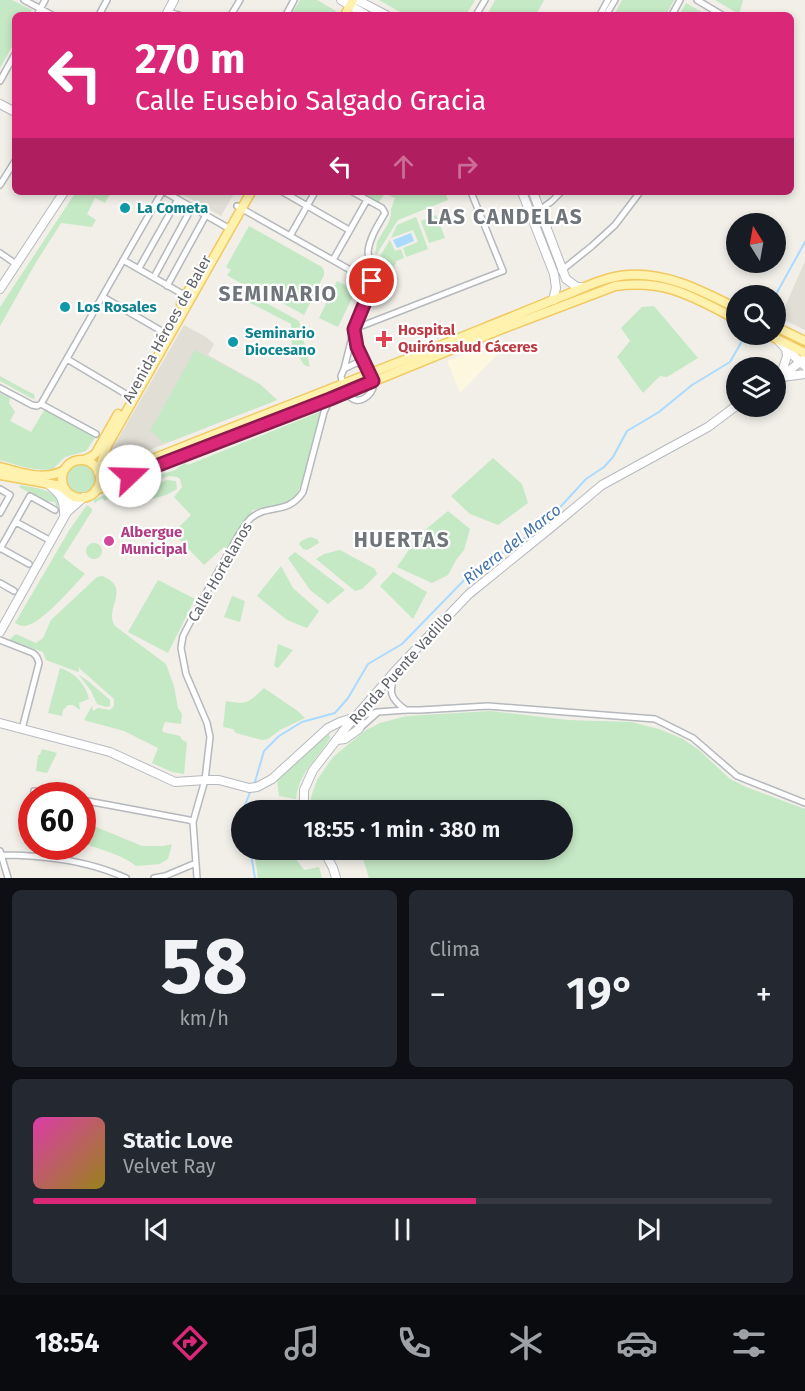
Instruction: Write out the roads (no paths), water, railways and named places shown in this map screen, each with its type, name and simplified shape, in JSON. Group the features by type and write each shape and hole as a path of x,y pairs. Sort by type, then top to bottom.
{"main road":[{"path":"341,0 376,12"},
{"path":"0,289 62,195"},
{"name":"Avenida Héroes de Baler","path":"239,207 243,195"},
{"name":"Avenida Héroes de Baler","path":"84,460 96,453 186,296 248,195"},
{"path":"523,195 554,274 556,288 553,300"},
{"path":"534,195 566,279 571,284 584,287"},
{"name":"Avenida Héroes de Baler","path":"98,472 108,444 227,227"},
{"path":"0,467 46,480 74,497 84,497 96,490 330,399 369,373 609,279 627,275 675,280 726,303"},
{"path":"369,373 502,328 615,286 649,284 668,287 726,314"},
{"path":"786,332 805,341"},
{"path":"786,344 805,353"},
{"path":"782,345 803,362 786,374"},
{"path":"786,349 786,359"},
{"path":"786,378 805,374"},
{"path":"98,472 117,472 344,388"},
{"name":"Ronda Puente Vadillo","path":"304,800 304,790 334,732 356,716 396,670 469,594 602,485 708,427 726,414"},
{"path":"105,453 106,460 112,467 125,469"},
{"path":"0,475 46,480 63,471 74,461 84,460 95,466 98,472 100,478 96,490"},
{"path":"63,471 62,477 69,501 66,515"},
{"path":"46,480 60,494 66,515"},
{"path":"0,632 2,622 66,515 84,497"},
{"path":"0,723 110,752 175,782 219,780 253,787 272,778 324,731 334,732 345,739 359,729 361,722 356,716 334,732"},
{"path":"329,860 336,878"}],"street":[{"path":"24,0 46,12"},
{"path":"38,12 45,0"},
{"path":"697,0 717,12"},
{"path":"0,81 12,59"},
{"path":"0,185 12,166"},
{"path":"0,388 32,405 41,404 162,195"},
{"path":"170,195 227,227"},
{"path":"288,195 349,230"},
{"path":"290,236 313,195"},
{"path":"354,329 357,347 374,384 373,391 366,398 357,400 353,399 344,388 340,376 344,369 354,329 372,285 368,250 371,238 385,213 382,208 358,195"},
{"path":"354,329 503,271 472,195"},
{"path":"540,210 558,195"},
{"path":"554,274 562,271 615,225 638,195"},
{"path":"138,268 178,199"},
{"path":"333,260 367,200"},
{"path":"154,278 192,207"},
{"path":"239,207 352,271 372,278"},
{"path":"167,286 206,215"},
{"path":"0,253 16,264"},
{"path":"123,260 186,296"},
{"path":"103,297 165,333"},
{"path":"67,359 129,396"},
{"path":"344,369 356,363 369,373"},
{"name":"Calle Hortelanos","path":"193,822 205,780 210,737 207,723 186,674 182,648 183,636 249,519 257,513 296,502 303,492 324,412 330,399"},
{"path":"41,404 96,434"},
{"path":"0,489 10,495 0,513"},
{"path":"29,564 0,549 30,496 55,510"},
{"path":"16,522 51,541"},
{"path":"0,583 14,591"},
{"path":"0,640 33,653 39,660 22,729"},
{"path":"396,670 391,688 392,696 406,710"},
{"path":"356,716 378,712 488,706 655,719 693,738 737,776 805,803"},
{"path":"359,729 378,712"},
{"path":"96,803 193,822 197,878"},
{"path":"8,878 0,853 80,862 126,878"},
{"path":"154,878 165,876 196,863"}],"water":[{"path":"411,233 414,241 397,248 393,240"}],"waterway":[{"name":"Rivera del Marco","path":"781,285 805,242"},
{"name":"Rivera del Marco","path":"254,785 264,751 279,736 302,722 335,713 348,698 368,664 402,644 472,572 521,541 552,516 586,479 604,467 613,457 627,431 659,412 692,385 730,362 740,345"},
{"name":"Rivera del Marco","path":"247,800 251,790"},
{"name":"Rivera del Marco","path":"252,860 255,878"}],"place":[{"name":"La Cometa","path":"125,208"},
{"name":"Los Rosales","path":"65,307"},
{"name":"Hospital Quirónsalud Cáceres","path":"384,339"},
{"name":"Seminario Diocesano","path":"233,342"},
{"name":"Albergue Municipal","path":"109,541"}],"district":[{"name":"LAS CANDELAS","path":"505,217"},
{"name":"SEMINARIO","path":"278,294"},
{"name":"HUERTAS","path":"402,540"}]}
